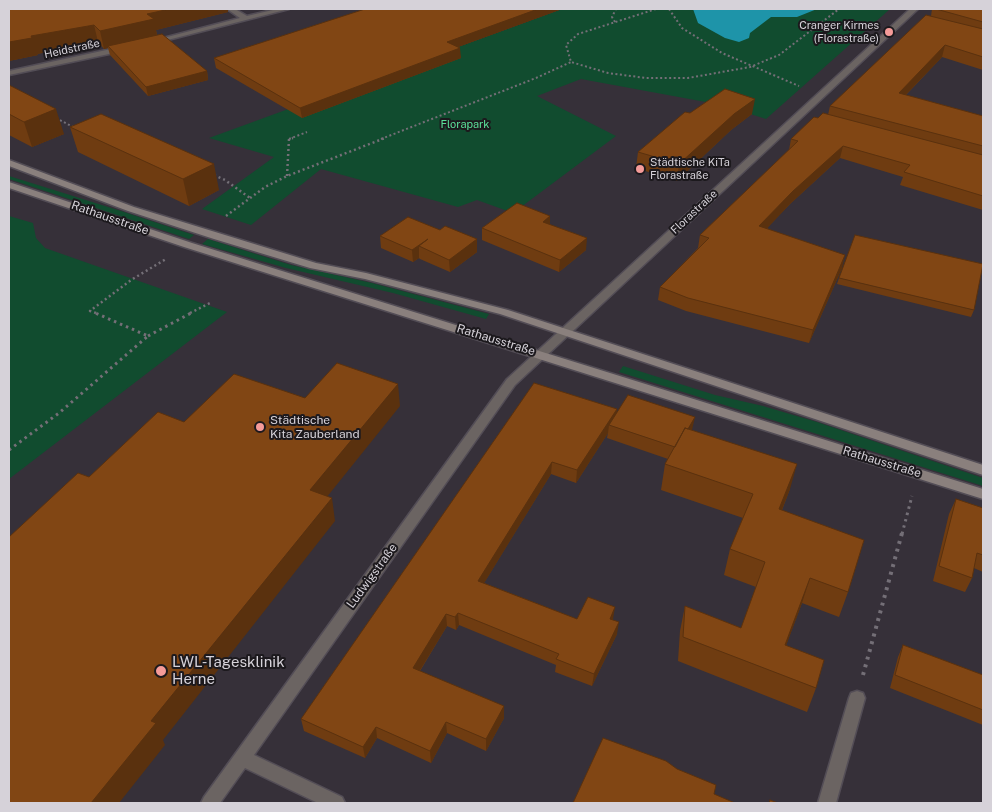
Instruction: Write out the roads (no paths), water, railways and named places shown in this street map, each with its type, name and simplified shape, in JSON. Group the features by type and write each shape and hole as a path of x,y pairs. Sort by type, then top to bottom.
{"street":[{"path":"230,9 246,19"},
{"path":"140,45 285,9"},
{"name":"Florastraße","path":"540,354 803,117 821,95 914,9"},
{"path":"906,16 914,19"},
{"name":"Heidstraße","path":"9,74 130,47"},
{"name":"Rathausstraße","path":"9,164 131,209 314,266 366,276 504,312 983,470"},
{"name":"Rathausstraße","path":"9,184 188,245 983,494"},
{"name":"Ludwigstraße","path":"210,803 511,382 540,354"},
{"path":"827,803 856,698"},
{"path":"242,758 336,803"}],"water":[{"path":"693,9 817,9 797,17 771,17 750,33 749,38 739,42 725,38 698,23"}],"place":[{"name":"Cranger Kirmes (Florastraße)","path":"889,32"},
{"name":"Städtische KiTa Florastraße","path":"640,169"},
{"name":"Städtische Kita Zauberland","path":"260,427"},
{"name":"LWL-Tagesklinik Herne","path":"161,671"}],"park label":[{"name":"Florapark","path":"465,125"}]}
